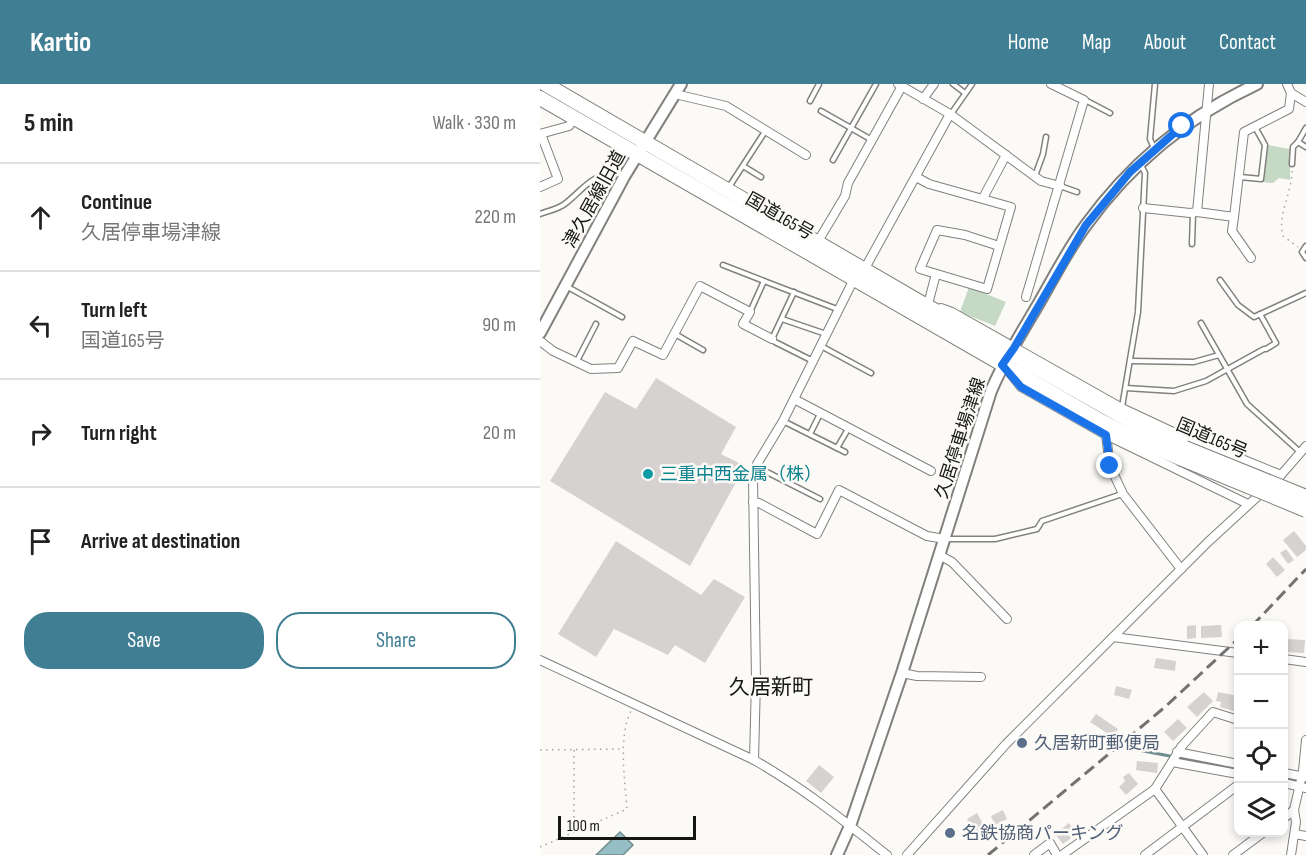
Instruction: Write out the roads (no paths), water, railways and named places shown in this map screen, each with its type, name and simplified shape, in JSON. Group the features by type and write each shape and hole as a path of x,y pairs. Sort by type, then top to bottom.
{"highway":[{"name":"国道165号","path":"545,84 640,149 859,274 1002,365 1101,421 1139,441 1182,453 1306,497"},
{"name":"国道165号","path":"540,98 574,118 727,190 817,243 859,274 923,303 1012,350 1182,453 1306,510"}],"main road":[{"name":"久居停車場津線","path":"837,855 850,826 902,674 991,390 1002,365 1080,234 1140,162 1182,126 1257,84"},
{"name":"津久居線旧道","path":"540,333 624,175 678,89"}],"street":[{"path":"923,99 934,84"},
{"path":"1026,297 1084,100 1052,84"},
{"path":"1195,212 1209,84"},
{"path":"1251,258 1232,231 1244,132 1290,109 1291,93 1287,84"},
{"path":"817,243 845,196 848,183 900,85 950,114 1041,181 1059,186"},
{"path":"678,89 726,106 806,155"},
{"path":"1291,93 1306,102"},
{"path":"754,760 756,680 753,478 756,467 783,421 837,309 916,177 950,114"},
{"path":"540,187 558,179 540,134 569,126 574,118"},
{"path":"983,198 1006,154"},
{"path":"916,177 929,184 1011,207 987,289 920,269 937,230 999,246"},
{"path":"1143,208 1234,217"},
{"path":"923,303 936,274"},
{"path":"540,341 553,351 591,369 618,368 633,341 663,355 700,286 750,312 743,324 772,339"},
{"name":"国道165号","path":"1012,350 1122,408 1199,444 1281,475"},
{"name":"国道165号","path":"1002,365 1021,387 1106,435 1248,504"},
{"path":"794,399 931,471"},
{"path":"1106,435 1110,466 1123,494 1181,569"},
{"path":"907,855 1006,744 1181,569 1281,475 1303,449"},
{"path":"753,502 817,534 839,490 927,536 945,539"},
{"path":"939,555 952,562 1007,619"},
{"path":"1113,637 1234,652"},
{"path":"540,660 754,760 797,785 887,855"},
{"path":"1288,660 1306,662"},
{"path":"902,674 981,677"},
{"path":"1062,855 1155,789 1175,757 1213,712 1234,718"},
{"path":"1291,855 1296,822 1294,810 1303,782 1306,740"},
{"path":"1175,757 1234,763"},
{"path":"1175,757 1234,773"},
{"path":"1288,775 1303,782"},
{"path":"1288,783 1303,782"},
{"path":"1155,789 1203,855"},
{"path":"1145,855 1234,789"},
{"path":"1288,815 1294,810"},
{"path":"1295,834 1306,836"},
{"path":"1233,855 1257,837"},
{"path":"1034,855 1050,843 1057,855"}],"lane":[{"path":"810,101 819,84"},
{"path":"833,160 876,84"},
{"path":"953,84 965,93"},
{"path":"950,114 972,84"},
{"path":"1155,84 1150,139 1155,148"},
{"path":"1084,100 1110,113"},
{"path":"821,111 872,140"},
{"path":"1239,177 1261,179 1265,145 1255,126"},
{"path":"1292,164 1293,147 1306,128"},
{"path":"727,190 766,130"},
{"path":"1035,177 1046,137"},
{"path":"1298,142 1306,147"},
{"path":"1122,408 1138,312 1145,173 1140,162"},
{"path":"743,166 761,177"},
{"path":"540,214 564,205 584,185 602,176 624,175"},
{"path":"1059,186 1077,192"},
{"path":"1192,244 1195,212"},
{"path":"1305,248 1302,252 1306,258"},
{"path":"723,265 837,309"},
{"path":"1220,280 1243,311 1254,317 1306,293"},
{"path":"750,312 764,281"},
{"path":"565,286 622,317"},
{"path":"794,292 772,339 813,361"},
{"path":"1126,388 1174,391 1206,381 1276,343 1260,314"},
{"path":"782,319 826,334"},
{"path":"1201,323 1247,404 1303,449"},
{"path":"576,362 596,324"},
{"path":"674,334 703,350"},
{"path":"820,346 871,373"},
{"path":"1131,361 1194,362 1219,355"},
{"path":"810,434 821,414"},
{"path":"783,421 845,452"},
{"path":"837,448 848,428"},
{"path":"756,467 820,499"},
{"path":"945,539 995,538 1038,529 1042,521 1123,494"}],"water":[{"path":"620,832 633,845 623,855 596,855"}],"waterway":[{"path":"1133,749 1234,768"},
{"path":"1288,779 1306,783"}],"railway":[{"path":"1257,621 1306,569"},
{"path":"988,855 1165,707 1234,643"}],"place":[{"name":"三重中西金属（株）","path":"648,474"},
{"name":"久居新町郵便局","path":"1022,743"},
{"name":"名鉄協商パーキング","path":"950,833"}],"district":[{"name":"久居新町","path":"771,687"}]}
